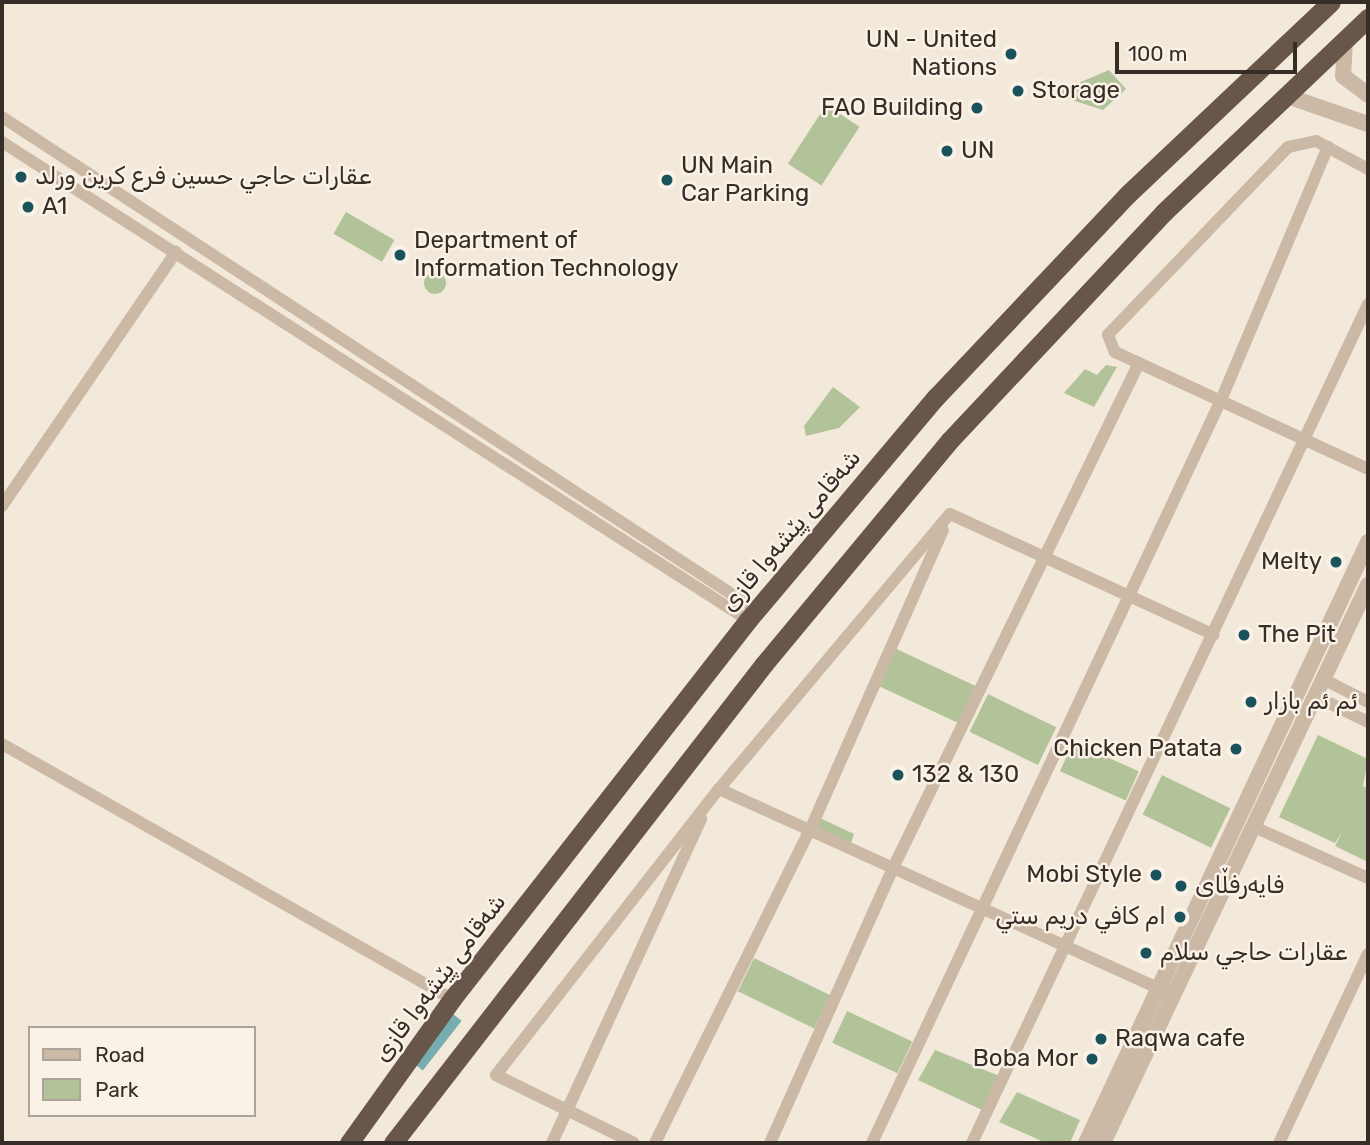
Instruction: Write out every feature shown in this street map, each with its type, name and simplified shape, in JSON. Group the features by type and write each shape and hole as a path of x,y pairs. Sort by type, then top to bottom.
{"highway":[{"name":"شەقامی پێشەوا قازی","path":"349,1143 452,999 752,615 936,397 1128,194 1331,2"},
{"path":"393,1143 755,674 950,440 1164,212 1368,19"}],"street":[{"path":"1345,40 1343,76 1368,95"},
{"path":"1287,96 1368,124"},
{"path":"2,117 752,615"},
{"path":"1368,169 1328,147 1308,140 1288,148 1114,324 1111,347 1139,363 1368,469"},
{"path":"2,142 752,615"},
{"path":"872,1143 1221,400 1328,147"},
{"path":"2,506 176,252"},
{"path":"972,1143 1064,945 1308,440 1368,304"},
{"path":"770,1143 893,868 1139,363"},
{"path":"950,514 1214,635"},
{"path":"634,1143 496,1075 710,800 950,514"},
{"path":"655,1143 810,830 950,514"},
{"path":"1103,1143 1277,738 1368,542"},
{"path":"1086,1143 1254,827 1368,585"},
{"path":"1322,642 1339,650"},
{"path":"1325,681 1368,702"},
{"path":"1317,697 1368,722"},
{"path":"1277,738 1294,746"},
{"path":"2,744 452,999"},
{"path":"719,789 1166,992"},
{"path":"552,1143 710,800"},
{"path":"1254,827 1368,878"},
{"path":"1279,1143 1368,954"}],"green space":[{"path":"1109,70 1126,89 1103,110 1053,94"},
{"path":"826,105 860,127 821,185 788,164"},
{"path":"346,212 394,240 382,262 334,234"},
{"path":"435,272 443,275 446,283 443,291 435,294 427,291 424,283 427,275"},
{"path":"1106,365 1117,367 1094,407 1064,393 1085,369 1097,375"},
{"path":"833,387 860,407 839,428 806,436 804,426"},
{"path":"890,646 979,687 961,725 873,683"},
{"path":"988,694 1056,727 1038,765 970,732"},
{"path":"1318,735 1368,759 1363,786 1368,789 1368,862 1335,846 1342,832 1335,843 1279,817"},
{"path":"1073,742 1139,771 1126,801 1060,771"},
{"path":"1162,775 1230,808 1211,848 1143,815"},
{"path":"820,818 854,834 851,843 812,825"},
{"path":"754,958 830,995 814,1029 738,991"},
{"path":"847,1011 912,1041 897,1073 832,1043"},
{"path":"935,1050 1002,1077 982,1110 918,1080"},
{"path":"1017,1092 1080,1120 1070,1143 1046,1143 999,1122"}],"water":[{"path":"453,1014 462,1021 423,1070 414,1064"}],"place":[{"name":"UN - United Nations","path":"1011,54"},
{"name":"Storage","path":"1018,91"},
{"name":"FAO Building","path":"977,108"},
{"name":"UN","path":"947,151"},
{"name":"عقارات حاجي حسين فرع كرين ورلد","path":"21,177"},
{"name":"UN Main Car Parking","path":"667,180"},
{"name":"A1","path":"28,207"},
{"name":"Department of Information Technology","path":"400,255"},
{"name":"Melty","path":"1336,562"},
{"name":"The Pit","path":"1244,635"},
{"name":"ئم ئم بازار","path":"1251,702"},
{"name":"Chicken Patata","path":"1236,749"},
{"name":"132 & 130","path":"898,775"},
{"name":"Mobi Style","path":"1156,875"},
{"name":"فايەرفڵای","path":"1181,886"},
{"name":"ام كافي دریم ستي","path":"1180,917"},
{"name":"عقارات حاجي سلام","path":"1146,953"},
{"name":"Raqwa cafe","path":"1101,1039"},
{"name":"Boba Mor","path":"1092,1059"}]}
